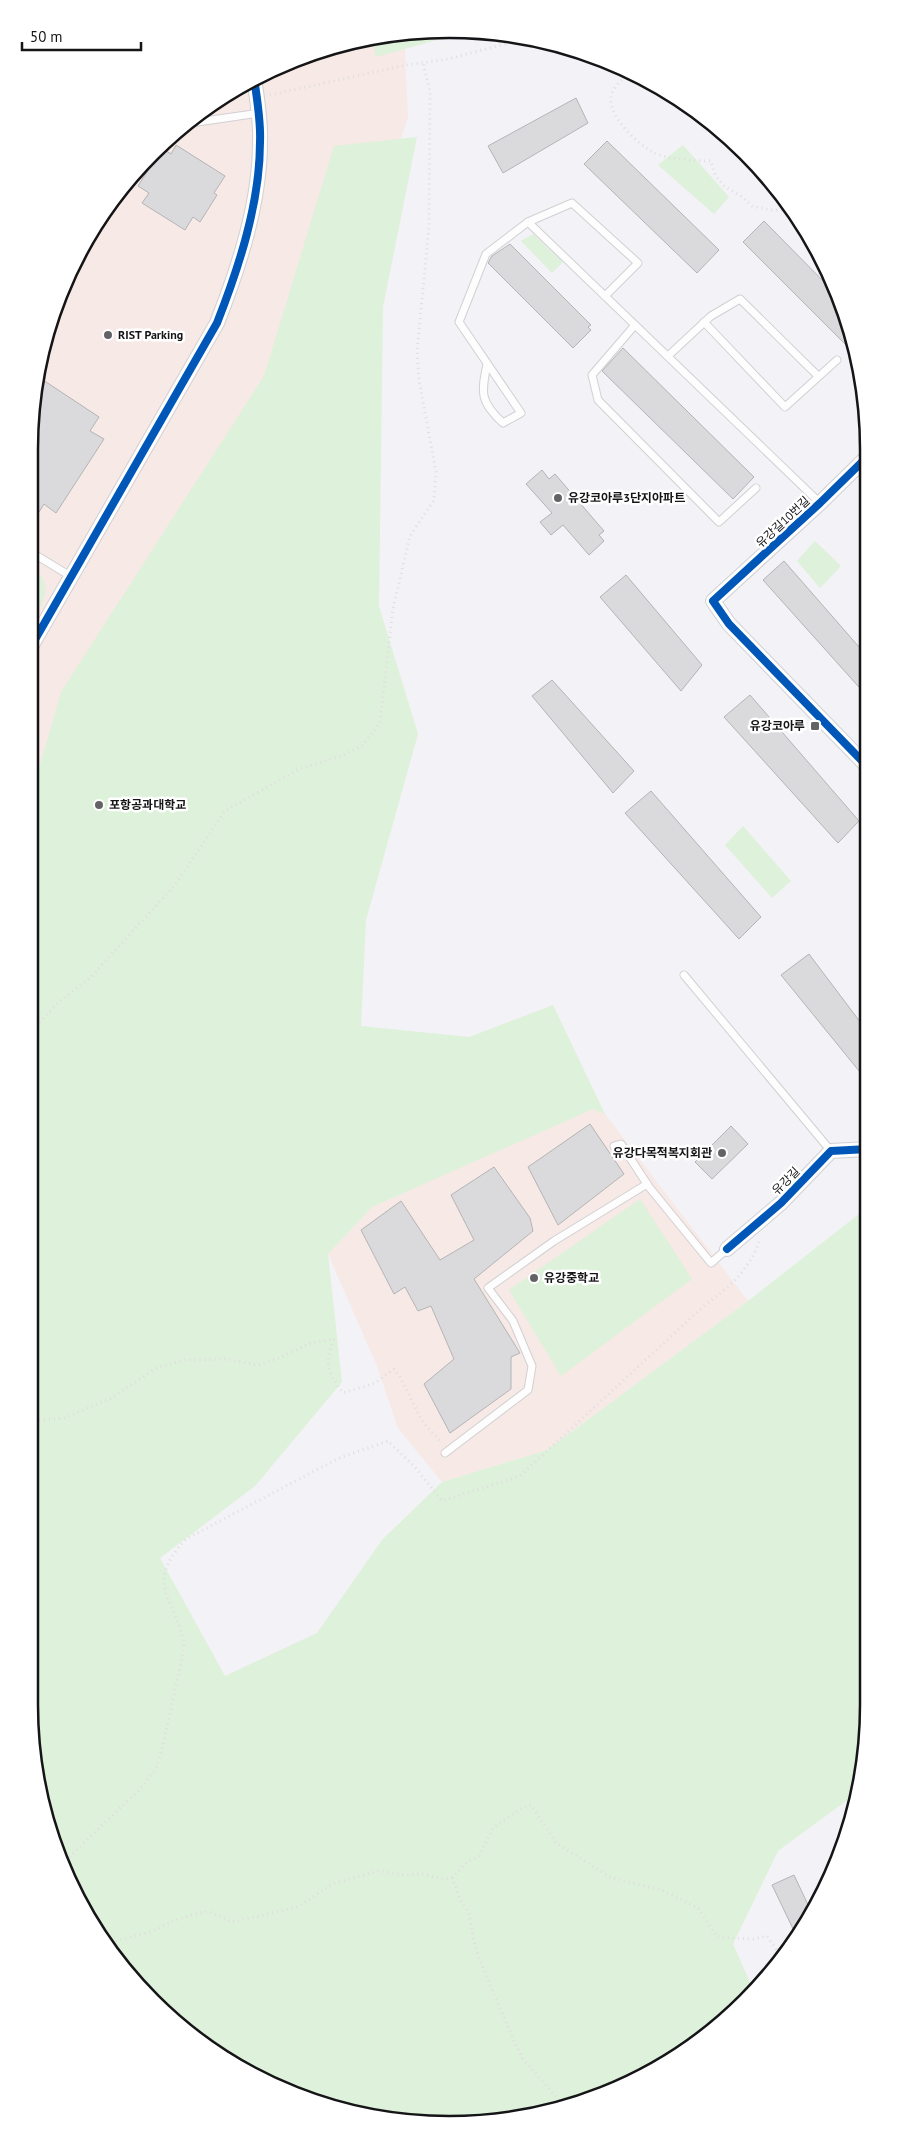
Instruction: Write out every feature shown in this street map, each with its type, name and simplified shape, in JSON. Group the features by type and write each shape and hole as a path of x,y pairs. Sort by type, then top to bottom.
{"street":[{"path":"38,635 217,323 236,272 251,216 260,143 259,113 255,86"},
{"name":"유강길10번길","path":"860,464 713,601 736,631 860,759"},
{"path":"831,1151 860,1149"},
{"name":"유강길","path":"727,1249 769,1213 831,1151"}],"lane":[{"path":"200,122 259,113"},
{"path":"487,364 482,388 488,410 503,423 521,414 487,364 458,322 486,254 528,222 572,203 638,263 605,296"},
{"path":"528,222 820,503"},
{"path":"668,356 704,322 740,298 818,376"},
{"path":"704,322 785,407 836,360"},
{"path":"635,324 592,375 598,400 719,522 756,488"},
{"path":"38,556 72,577"},
{"path":"684,975 831,1151"},
{"path":"446,1451 528,1390 532,1366 513,1321 488,1288 554,1241 647,1184 621,1144 614,1146"},
{"name":"유강길","path":"647,1184 711,1263 727,1249"}],"path":[{"path":"257,98 448,59 511,42"},
{"path":"38,1024 62,999 89,980 174,886 225,811 299,769 341,756 362,746 380,723 393,608 406,562 410,536 434,500 436,472 418,380 417,351 429,209 430,91 423,63"},
{"path":"624,77 618,82 611,98 614,115 628,132 658,154 698,161 711,161 715,175 724,186 738,194 752,206 784,211"},
{"path":"816,264 820,275"},
{"path":"68,1859 140,1788 155,1770 166,1732 184,1648 181,1631 165,1594 164,1582 174,1555 186,1539 340,1458 388,1441 415,1467 442,1502 520,1476 706,1304 726,1290 736,1280 755,1256 769,1213"},
{"path":"38,1420 65,1418 110,1398 158,1367 185,1360 226,1359 258,1365 279,1358 311,1343 334,1339 328,1355 329,1375 343,1393 375,1383 394,1369 422,1421 446,1451"},
{"path":"113,1942 150,1932 178,1919 208,1911 232,1922 298,1907 332,1884 378,1871 406,1875 423,1874 442,1879 452,1878 467,1862 479,1856 493,1828 519,1810 531,1805 556,1842 612,1878 662,1890 698,1908 717,1937 753,1939 767,1936 778,1952"},
{"path":"452,1878 461,1901 469,1913 475,1946 482,1966 523,2060 560,2101"}],"shaded area":[{"name":"포항공과대학교","path":"404,40 408,118 38,1153 38,422 45,369 59,317 80,267 107,220 123,198 158,158 178,140 220,107 243,93 267,80 317,59 369,45"},
{"name":"유강중학교","path":"593,1108 605,1114 748,1301 547,1450 442,1482 398,1428 377,1366 328,1254 372,1207"}],"green space":[{"path":"422,38 444,38 376,57 373,44"},
{"path":"417,137 383,307 379,606 418,734 366,920 361,1026 469,1037 553,1005 605,1114 593,1109 372,1207 328,1254 342,1382 255,1486 160,1558 225,1676 317,1633 382,1540 442,1482 547,1450 748,1301 860,1213 860,1732 850,1798 778,1851 733,1944 751,1984 720,2014 678,2047 631,2074 606,2085 581,2095 529,2109 476,2116 422,2116 395,2113 369,2109 317,2095 267,2074 243,2061 220,2047 178,2014 158,1996 123,1956 107,1934 80,1887 59,1837 52,1812 45,1785 38,1732 38,772 61,692 264,376 334,146"},
{"path":"683,145 729,197 714,214 658,165"},
{"path":"533,234 563,262 552,273 521,241"},
{"path":"815,541 841,566 820,588 797,561"},
{"path":"38,572 43,579 45,587 45,594 38,612"},
{"path":"743,826 791,881 772,898 725,845"},
{"path":"640,1199 692,1279 561,1376 509,1290"}],"building":[{"path":"576,98 588,123 503,173 488,146"},
{"path":"607,141 719,250 697,273 584,164"},
{"path":"176,145 225,176 214,193 217,195 200,222 193,217 185,230 142,203 149,193 138,186 158,158 166,151 171,154"},
{"path":"764,221 825,283 839,317 847,346 743,242"},
{"path":"510,244 591,325 588,327 591,330 573,348 488,263 492,256"},
{"path":"623,348 754,477 733,499 602,371"},
{"path":"43,380 99,417 90,431 104,439 56,513 44,504 38,514 38,422"},
{"name":"유강코아루3단지아파트","path":"542,470 549,479 555,474 604,531 599,535 604,541 589,555 563,525 551,535 540,522 552,513 526,484"},
{"path":"784,561 860,648 860,688 763,580"},
{"path":"626,575 702,665 681,691 600,597"},
{"path":"552,680 634,771 613,793 532,696"},
{"path":"750,695 859,821 838,843 724,717"},
{"path":"651,791 761,917 739,939 625,813"},
{"path":"809,954 860,1022 860,1072 781,975"},
{"path":"590,1124 624,1174 558,1225 528,1167"},
{"name":"유강다목적복지회관","path":"731,1126 748,1144 712,1179 695,1162"},
{"path":"494,1167 530,1218 533,1231 474,1279 520,1353 511,1357 511,1389 450,1433 424,1384 454,1359 431,1306 418,1311 405,1287 394,1294 361,1230 401,1201 440,1260 474,1240 451,1195"},
{"path":"794,1875 808,1905 794,1930 772,1885"}],"cycle path":[{"path":"38,634 217,323 247,234 256,188 260,134 255,86"},
{"path":"860,464 713,601 729,624 860,759"},
{"path":"727,1249 781,1203 831,1151 860,1149"}],"place":[{"name":"RIST Parking","path":"108,335"},
{"name":"유강코아루3단지아파트","path":"558,498"},
{"name":"유강코아루","path":"815,726"},
{"name":"포항공과대학교","path":"99,805"},
{"name":"유강다목적복지회관","path":"722,1153"},
{"name":"유강중학교","path":"534,1278"}]}
